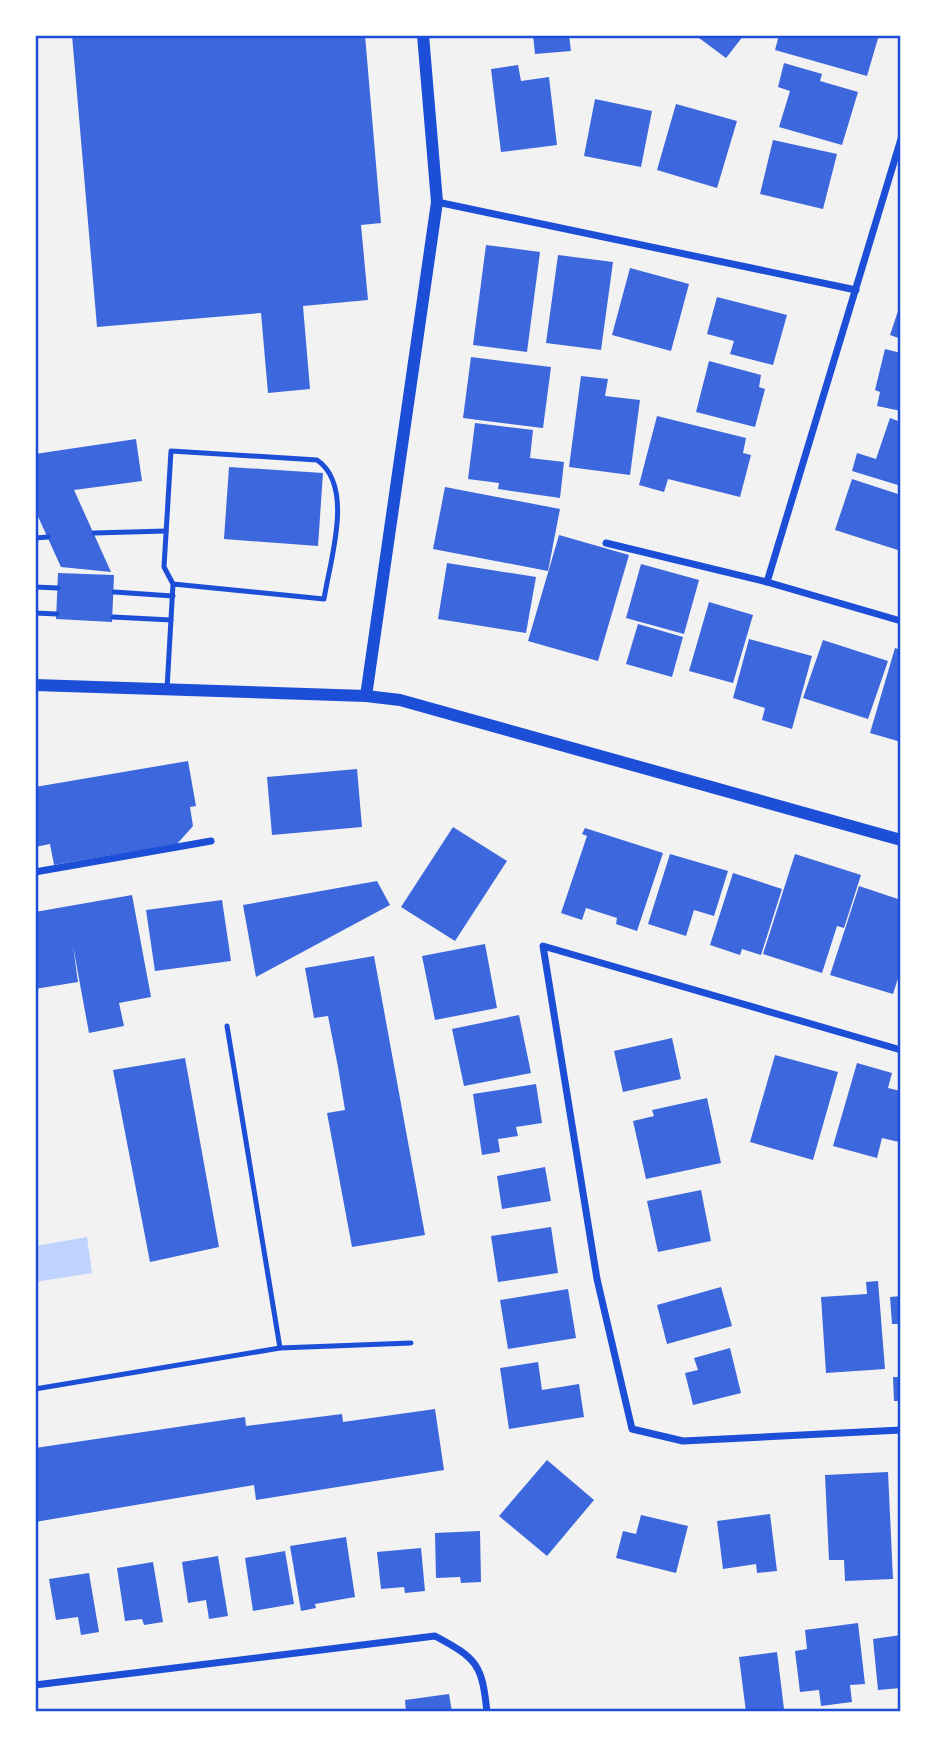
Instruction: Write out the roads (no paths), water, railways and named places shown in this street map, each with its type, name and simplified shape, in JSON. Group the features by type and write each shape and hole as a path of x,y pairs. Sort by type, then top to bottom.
{"street":[{"path":"366,696 437,202 423,35"},
{"path":"767,582 901,139"},
{"path":"437,202 856,290"},
{"path":"606,543 767,582 901,621"},
{"path":"35,685 366,696 415,703 901,840"},
{"path":"35,872 211,841"},
{"path":"901,1050 543,946 597,1279 632,1429 683,1441 901,1430"},
{"path":"35,1685 435,1636 461,1650 483,1675 487,1712"}],"lane":[{"path":"167,689 173,584 164,567 171,452 317,460 329,469 337,486 338,508 324,600 173,584"},
{"path":"93,533 166,531"},
{"path":"35,538 48,537"},
{"path":"35,587 58,588"},
{"path":"114,592 173,596"},
{"path":"35,613 57,614"},
{"path":"113,617 171,620"},
{"path":"227,1027 280,1348"},
{"path":"35,1389 280,1348 411,1343"}],"water":[{"path":"87,1237 92,1273 35,1282 35,1246"}]}
